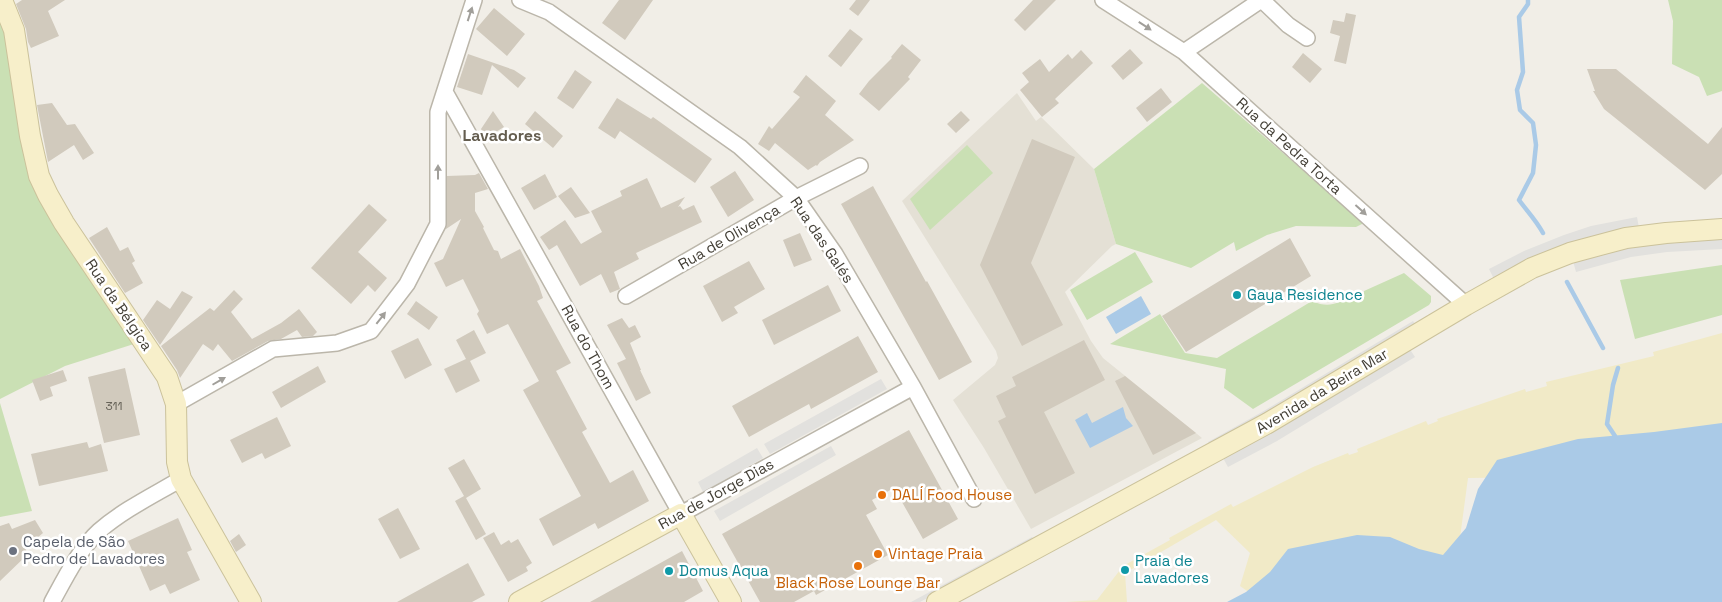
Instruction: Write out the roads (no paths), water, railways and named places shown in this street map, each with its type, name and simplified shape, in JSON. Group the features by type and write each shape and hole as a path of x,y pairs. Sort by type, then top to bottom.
{"main road":[{"name":"Rua da Bélgica","path":"2,0 14,30 30,136 39,176 64,223 167,377 176,404 177,462 181,479 251,602"},
{"name":"Avenida da Beira Mar","path":"937,602 1268,423 1466,305 1532,268 1570,253 1626,238 1666,233 1722,230"},
{"name":"Rua de Jorge Dias","path":"519,602 681,514"},
{"name":"Rua do Thom","path":"681,514 731,602"}],"street":[{"path":"176,404 273,349 337,343 371,331 407,284 438,224 438,112 474,0"},
{"name":"Rua das Galés","path":"520,0 549,12 740,147 796,198 835,254 913,387 974,498"},
{"name":"Rua da Pedra Torta","path":"1103,0 1184,52 1466,305"},
{"path":"1184,52 1262,0 1288,25 1307,38"},
{"name":"Rua do Thom","path":"445,92 681,514"},
{"name":"Rua de Olivença","path":"626,296 796,198 860,166"},
{"name":"Rua de Jorge Dias","path":"681,514 913,387"},
{"path":"52,602 72,566 98,532 116,518 181,479"}],"water":[{"path":"1141,296 1151,314 1116,334 1106,317"},
{"path":"1123,407 1126,418 1133,426 1090,448 1075,420 1087,413 1092,423"},
{"path":"1722,423 1722,602 1227,602 1246,592 1270,572 1288,549 1357,535 1390,537 1419,549 1443,555 1466,528 1478,489 1497,460 1578,439"}],"waterway":[{"path":"1528,0 1528,4 1519,17 1523,72 1517,90 1520,110 1533,123 1536,145 1533,173 1519,200 1543,233"},
{"path":"1567,282 1603,348"},
{"path":"1615,436 1607,424 1613,385 1618,368"}],"place":[{"name":"Gaya Residence","path":"1237,295"},
{"name":"DALÍ Food House","path":"882,495"},
{"name":"Capela de São Pedro de Lavadores","path":"13,551"},
{"name":"Vintage Praia","path":"878,554"},
{"name":"Black Rose Lounge Bar","path":"858,566"},
{"name":"Praia de Lavadores","path":"1125,570"},
{"name":"Domus Aqua","path":"669,571"}],"district":[{"name":"Lavadores","path":"502,135"}]}
